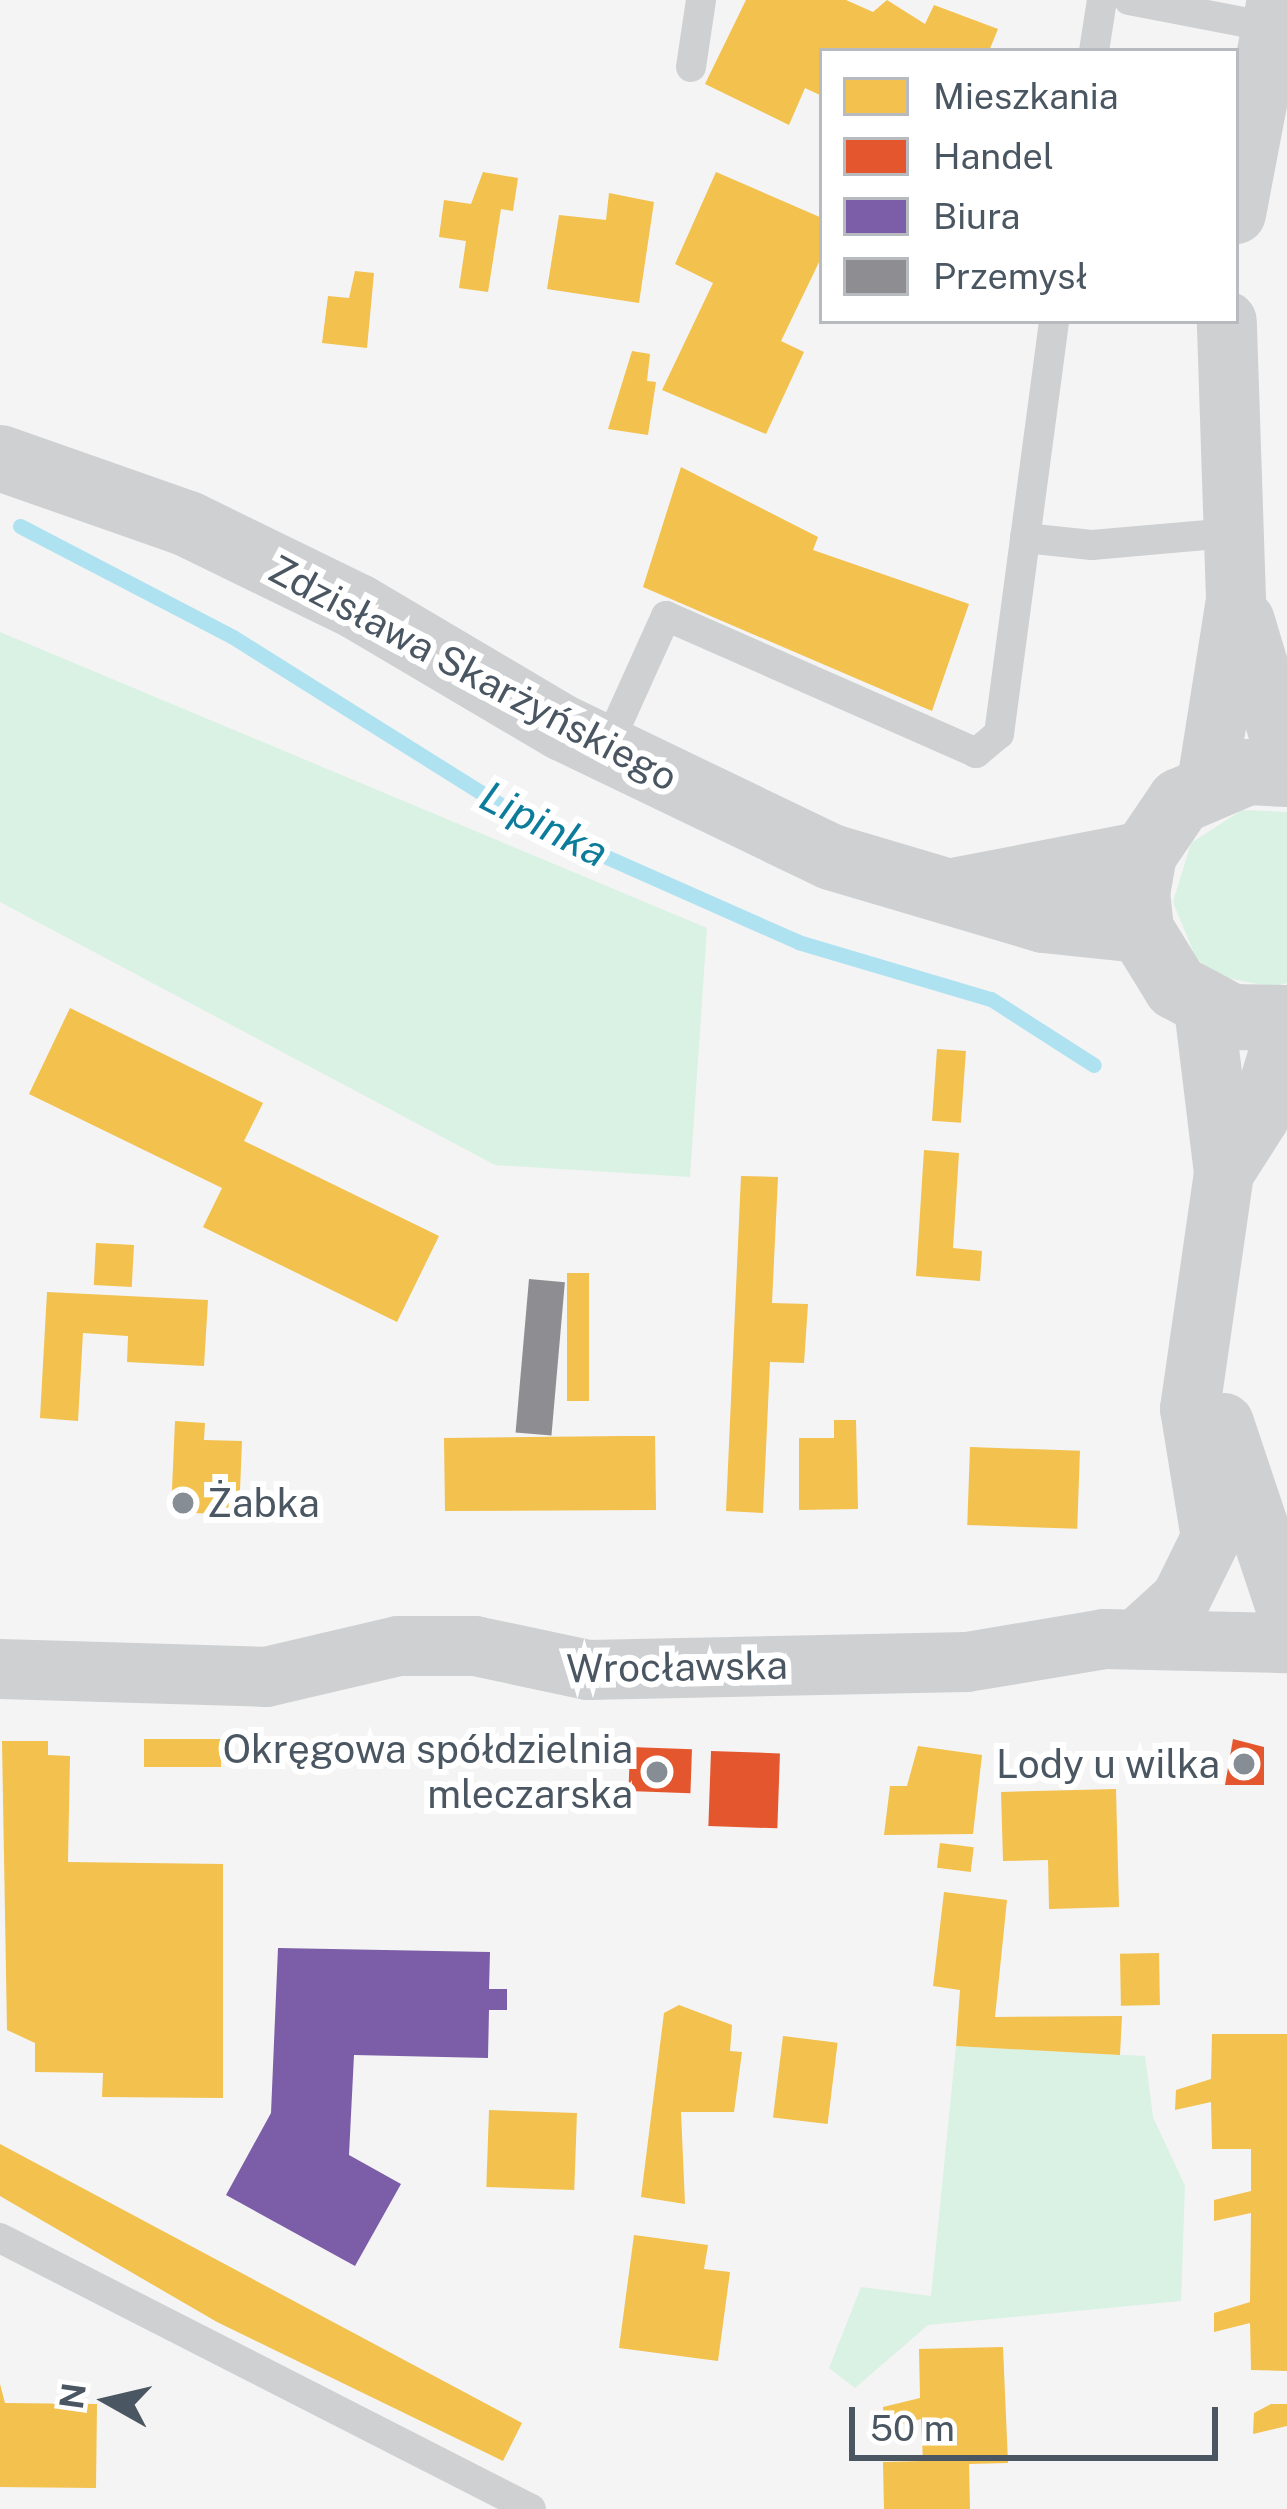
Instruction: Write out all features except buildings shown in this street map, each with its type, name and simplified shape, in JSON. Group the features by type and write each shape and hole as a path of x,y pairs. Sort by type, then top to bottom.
{"street":[{"path":"1239,198 1273,14"},
{"path":"1227,324 1230,533 1236,598 1287,762"},
{"name":"Zdzisława Skarżyńskiego","path":"0,458 188,524 607,749 831,857 944,893 1141,930"},
{"path":"1208,783 1236,598"},
{"path":"1224,1173 1258,1118 1287,1021 1204,1007 1176,987 1141,930 1144,854 1180,801 1208,783 1287,774"},
{"name":"Zdzisława Skarżyńskiego","path":"944,893 1144,854"},
{"path":"1137,1639 1181,1599 1211,1538 1190,1409 1209,1318 1224,1173 1204,1007"},
{"path":"1209,1318 1226,1431 1287,1611"},
{"name":"Wrocławska","path":"0,1669 266,1677 398,1646 476,1646 566,1670 967,1662 1137,1639 1287,1643"}],"lane":[{"path":"691,67 700,0"},
{"path":"1094,48 1102,0"},
{"path":"1129,0 1273,14"},
{"path":"607,749 666,616 976,753 999,734 1054,324"},
{"path":"1024,538 1092,545 1230,533"},
{"path":"0,2237 531,2509"}],"green space":[{"path":"0,632 707,928 690,1177 495,1165 0,902"},
{"path":"1242,810 1287,812 1287,983 1272,987 1218,976 1196,958 1173,902 1191,843"},
{"path":"956,2046 1145,2056 1153,2117 1185,2186 1181,2301 928,2325 855,2388 829,2368 861,2287 931,2296"}],"waterway":[{"name":"Lipinka","path":"20,526 233,637 530,823 798,942 991,999 1094,1065"}],"place":[{"name":"Żabka","path":"183,1503"},
{"name":"Lody u wilka","path":"1244,1764"},
{"name":"Okręgowa spółdzielnia mleczarska","path":"657,1772"}]}
